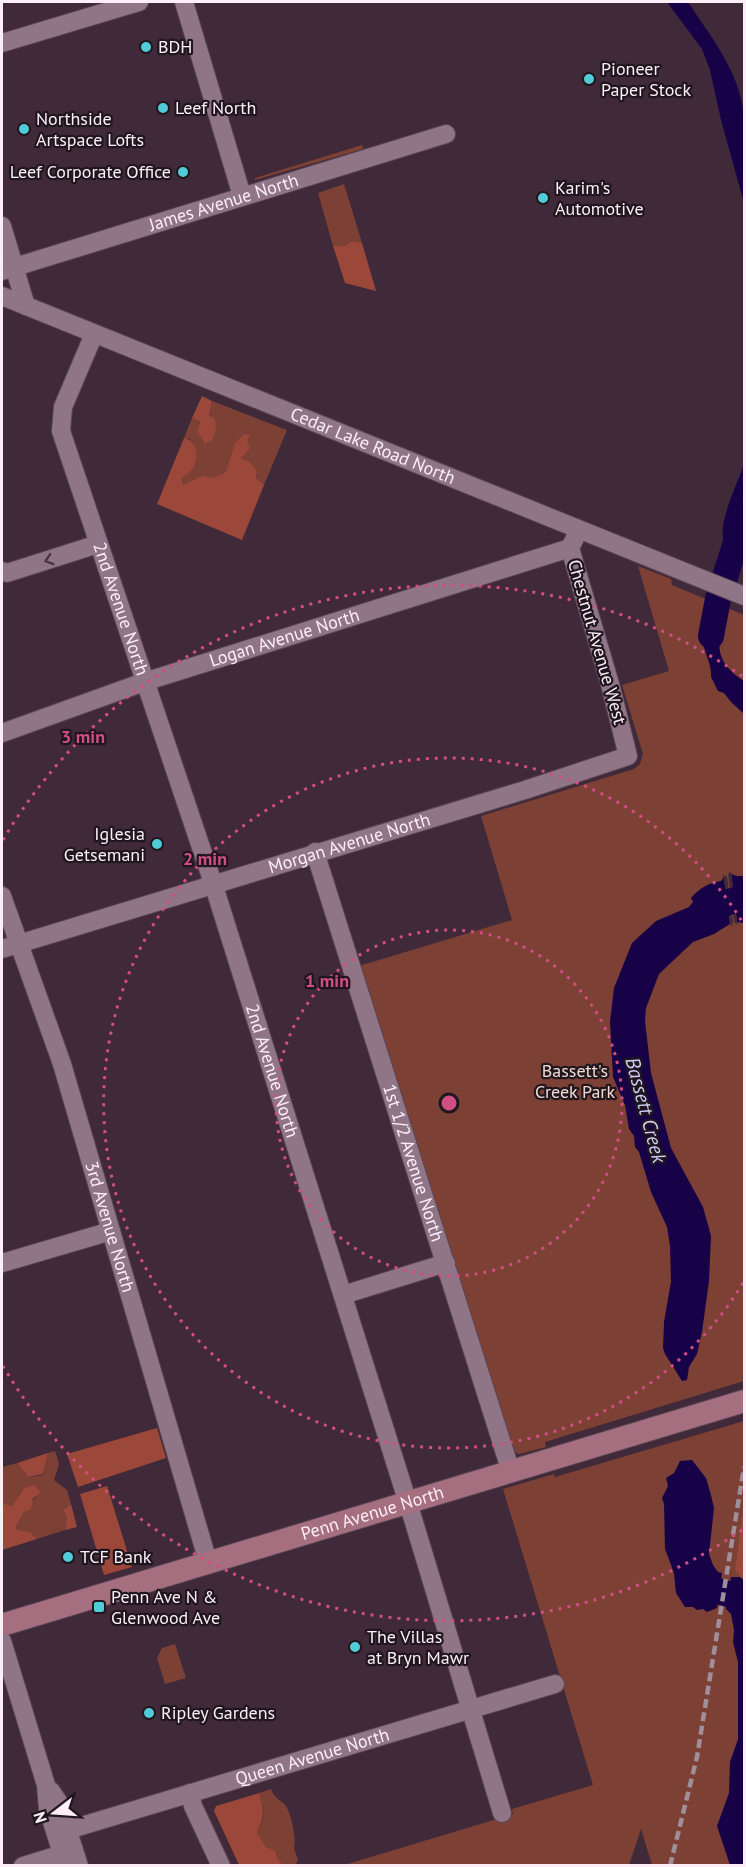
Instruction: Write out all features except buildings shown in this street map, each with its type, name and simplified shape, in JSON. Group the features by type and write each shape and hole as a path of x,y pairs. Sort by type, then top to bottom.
{"main road":[{"name":"Penn Avenue North","path":"2,1625 744,1401"}],"street":[{"path":"2,43 139,2"},
{"path":"184,2 242,196"},
{"name":"James Avenue North","path":"8,269 446,134"},
{"path":"2,226 8,269 26,306"},
{"name":"Cedar Lake Road North","path":"2,296 738,593"},
{"name":"2nd Avenue North","path":"94,334 63,407 61,430 213,884 408,1503 502,1813"},
{"name":"Chestnut Avenue West","path":"579,530 570,548 627,756"},
{"path":"2,571 7,573 98,544"},
{"name":"Logan Avenue North","path":"2,733 144,682 570,548"},
{"name":"Morgan Avenue North","path":"10,947 315,852 525,790 627,756"},
{"name":"1st 1/2 Avenue North","path":"315,852 511,1472"},
{"name":"3rd Avenue North","path":"2,896 10,947 62,1065 208,1562"},
{"path":"2,1263 111,1231"},
{"path":"343,1295 446,1263"},
{"path":"2,1641 46,1785 48,1809 64,1860 23,1866"},
{"name":"Queen Avenue North","path":"68,1830 555,1684"},
{"path":"46,1785 58,1803 79,1866"},
{"path":"190,1793 193,1806 221,1866"}],"green space":[{"path":"362,145 363,149 255,180 255,178"},
{"path":"344,184 362,243 353,241 344,246 333,246 318,193"},
{"path":"212,401 287,430 264,485 256,478 257,470 249,461 241,458 243,453 234,450 227,472 212,477 203,475 183,485 182,478 195,461 190,439 184,438 192,418 201,422 209,417"},
{"name":"Bassett's Creek Park","path":"638,566 671,579 672,585 744,615 744,1381 545,1442 546,1447 519,1454 513,1451 359,966 512,920 481,816 634,769 640,764 643,754 622,685 669,671"},
{"path":"744,1421 744,1865 652,1865 641,1829 629,1865 341,1866 513,1814 512,1809 593,1785 503,1489 554,1474 555,1477"},
{"path":"55,1451 59,1464 54,1480 67,1490 71,1504 63,1510 67,1517 65,1530 37,1539 30,1532 15,1529 24,1512 40,1492 24,1488 12,1506 2,1507 2,1467 17,1463 28,1477 43,1475 48,1453"},
{"path":"175,1644 186,1678 165,1684 157,1658 162,1648"},
{"path":"271,1789 286,1806 290,1815 294,1833 294,1848 298,1860 295,1865 284,1865 278,1860 275,1850 266,1847 257,1832 263,1813 259,1793"}],"shaded area":[{"path":"353,241 362,243 376,291 345,283 333,246 344,246"},
{"path":"202,396 212,401 209,416 215,419 216,428 212,440 205,444 197,430 201,422 192,418"},
{"path":"244,434 250,435 247,442 250,448 241,458 249,461 257,470 256,478 264,485 242,540 157,504 184,438 192,442 196,454 193,468 182,478 183,485 203,475 212,477 226,472 235,443"},
{"path":"157,1428 166,1458 78,1487 67,1454"},
{"path":"48,1453 43,1474 28,1477 17,1463"},
{"path":"34,1485 41,1492 33,1499 31,1509 24,1512 15,1529 30,1532 37,1539 2,1550 2,1507 4,1504 12,1506 24,1488"},
{"path":"107,1486 132,1567 104,1575 80,1494"},
{"path":"71,1504 77,1527 65,1530 67,1517 63,1510"},
{"path":"744,1505 744,1580 735,1570"},
{"path":"259,1793 263,1813 257,1832 266,1847 275,1850 278,1860 284,1865 239,1865 214,1811 216,1806"}],"water":[{"path":"667,2 688,2 715,42 737,85 744,116 744,203 710,70 702,49"},
{"path":"744,464 744,549 738,576 715,567 725,542 723,526 725,515"},
{"path":"707,599 726,607 719,640 720,649 726,665 744,681 744,714 724,693 718,691 711,677 700,629"},
{"path":"731,874 744,876 744,923 737,922"},
{"path":"724,877 730,924 714,934 693,942 659,974 646,1008 645,1021 651,1073 671,1148 703,1207 711,1236 709,1281 702,1332 697,1354 689,1367 687,1380 682,1381 663,1348 664,1322 671,1281 667,1227 651,1192 639,1152 635,1147 634,1136 629,1129 625,1105 613,1077 610,1022 614,988 632,943 656,921 689,907 693,902 691,898 697,891 721,881"},
{"path":"692,1460 706,1478 711,1495 714,1508 709,1554 713,1565 718,1572 722,1573 717,1608 707,1612 703,1609 685,1607 676,1593 674,1573 665,1549 662,1498 668,1486 666,1478 674,1473 680,1461"},
{"path":"731,1577 740,1577 744,1580 744,1865 730,1865 717,1826 729,1793 730,1762 738,1739 738,1662 733,1642 734,1630 731,1614 726,1609"}],"pier":[{"path":"731,871 738,925 734,922 728,874"},
{"path":"723,874 727,877 733,923 731,927"}],"waterway":[{"name":"Bassett Creek","path":"711,636 718,599 739,533 744,509"},
{"name":"Bassett Creek","path":"697,918 717,906 744,897"},
{"name":"Bassett Creek","path":"695,1571 709,1587 740,1597 744,1603"}],"railway":[{"path":"670,1866 697,1757 744,1467"}],"place":[{"name":"BDH","path":"146,47"},
{"name":"Pioneer Paper Stock","path":"589,79"},
{"name":"Leef North","path":"163,108"},
{"name":"Northside Artspace Lofts","path":"24,129"},
{"name":"Leef Corporate Office","path":"183,172"},
{"name":"Karim's Automotive","path":"543,198"},
{"name":"Iglesia Getsemani","path":"157,844"},
{"name":"TCF Bank","path":"68,1557"},
{"name":"Penn Ave N & Glenwood Ave","path":"99,1607"},
{"name":"The Villas at Bryn Mawr","path":"355,1647"},
{"name":"Ripley Gardens","path":"149,1713"}]}
